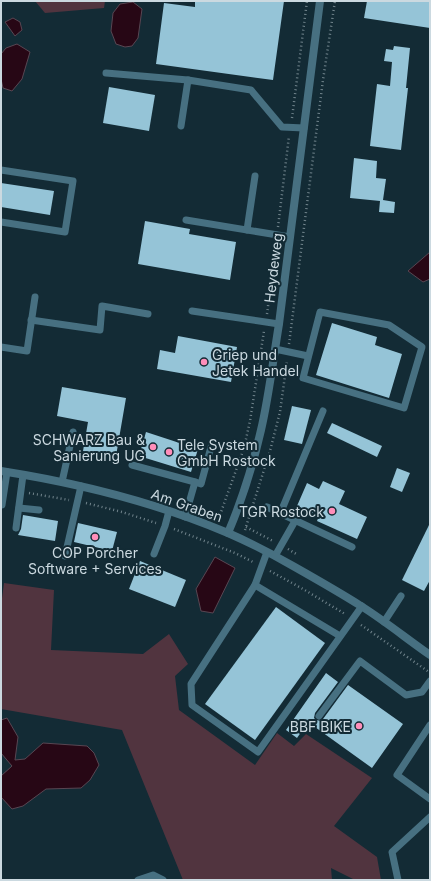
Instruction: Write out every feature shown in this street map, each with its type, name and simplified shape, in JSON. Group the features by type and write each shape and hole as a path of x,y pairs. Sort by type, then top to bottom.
{"street":[{"name":"Heydeweg","path":"228,533 252,465 261,430 279,324 320,1"},
{"name":"Am Graben","path":"4,471 81,486 120,496 169,511 228,533 275,556 362,606 430,655"}],"lane":[{"path":"106,73 188,80 251,90 282,127 304,128"},
{"path":"181,126 188,80"},
{"path":"1,170 72,181 65,232 1,222"},
{"path":"247,230 255,176"},
{"path":"186,220 290,237"},
{"path":"1,347 27,351 35,297"},
{"path":"31,320 100,330 102,306 148,314"},
{"path":"192,311 279,324"},
{"path":"320,312 389,325 422,347 404,408 303,378 308,356 320,312"},
{"path":"275,349 308,356"},
{"path":"280,514 323,410"},
{"path":"62,482 73,432"},
{"path":"132,465 201,484 211,447"},
{"path":"1,505 4,471"},
{"path":"16,528 23,475"},
{"path":"185,517 194,482"},
{"path":"65,556 81,486"},
{"path":"19,508 39,510"},
{"path":"267,508 352,547"},
{"path":"154,554 169,511"},
{"path":"275,556 295,521"},
{"path":"267,552 255,585 191,684 192,706 258,752 362,606"},
{"path":"255,585 340,636"},
{"path":"384,622 401,596"},
{"path":"319,716 360,661 406,695 422,692 430,680"},
{"path":"430,726 397,775 430,798"},
{"path":"398,880 392,852 430,817"},
{"path":"138,880 152,875 162,880"}],"path":[{"path":"220,515 244,448 266,322 307,1"},
{"path":"21,491 78,501 122,512 165,526 235,553 303,589 352,619 430,673"}],"shaded area":[{"path":"35,1 105,1 104,8 45,13"},
{"path":"133,2 142,9 138,38 132,46 125,47 116,44 111,31 113,13 120,4"},
{"path":"13,18 20,22 22,30 15,36 5,22"},
{"path":"17,44 30,52 22,79 12,91 3,88 1,79 1,54 6,48"},
{"path":"430,252 430,279 423,282 408,271"},
{"path":"215,557 235,568 213,613 201,611 196,589"},
{"path":"4,583 54,590 51,650 143,654 169,634 188,664 175,676 179,710 255,765 277,733 294,746 306,734 372,778 334,826 377,857 381,880 355,880 331,868 332,880 183,880 122,730 1,709 1,606"},
{"path":"7,718 18,737 15,760 25,759 43,743 87,746 94,753 99,765 90,780 81,788 46,789 23,806 12,809 1,797 1,776 12,766 1,753 1,720"}],"building":[{"path":"195,1 284,1 273,80 156,64 164,3 195,7"},
{"path":"367,1 430,1 430,28 364,18"},
{"path":"394,46 410,48 406,88 408,88 401,150 370,146 377,84 390,86 392,62 384,61 386,49 393,50"},
{"path":"109,87 155,95 149,131 103,123"},
{"path":"354,158 377,161 376,178 386,179 383,200 395,202 394,213 379,212 380,201 350,198"},
{"path":"1,183 54,191 50,215 1,207"},
{"path":"145,221 190,229 189,234 236,242 230,280 138,264"},
{"path":"332,323 377,337 375,345 402,354 389,398 316,375"},
{"name":"Griep und Jetek Handel","path":"178,336 237,347 231,382 157,369 160,350 175,353"},
{"path":"62,387 126,398 116,456 83,451 88,422 57,416"},
{"path":"292,406 311,410 302,444 284,440"},
{"path":"332,423 382,446 377,457 327,433"},
{"name":"Tele System GmbH Rostock","path":"146,432 198,449 191,472 139,456"},
{"path":"397,468 410,473 402,492 390,487"},
{"name":"TGR Rostock","path":"323,481 345,491 339,504 367,517 357,539 317,521 319,516 297,506 307,483 319,489"},
{"path":"23,515 58,521 55,541 18,535 21,529"},
{"name":"COP Porcher Software + Services","path":"78,523 117,532 112,551 74,542"},
{"path":"430,523 430,580 424,591 402,580"},
{"path":"140,561 186,580 175,607 129,589"},
{"path":"276,607 325,643 255,740 205,704"},
{"name":"BBF BIKE","path":"326,673 338,682 315,713 314,718 316,720 321,721 323,719 348,685 403,724 372,768 308,722 297,738 286,730"}],"place":[{"name":"Griep und Jetek Handel","path":"204,362"},
{"name":"SCHWARZ Bau & Sanierung UG","path":"153,447"},
{"name":"Tele System GmbH Rostock","path":"169,452"},
{"name":"TGR Rostock","path":"332,511"},
{"name":"COP Porcher Software + Services","path":"95,537"},
{"name":"BBF BIKE","path":"359,726"}]}
